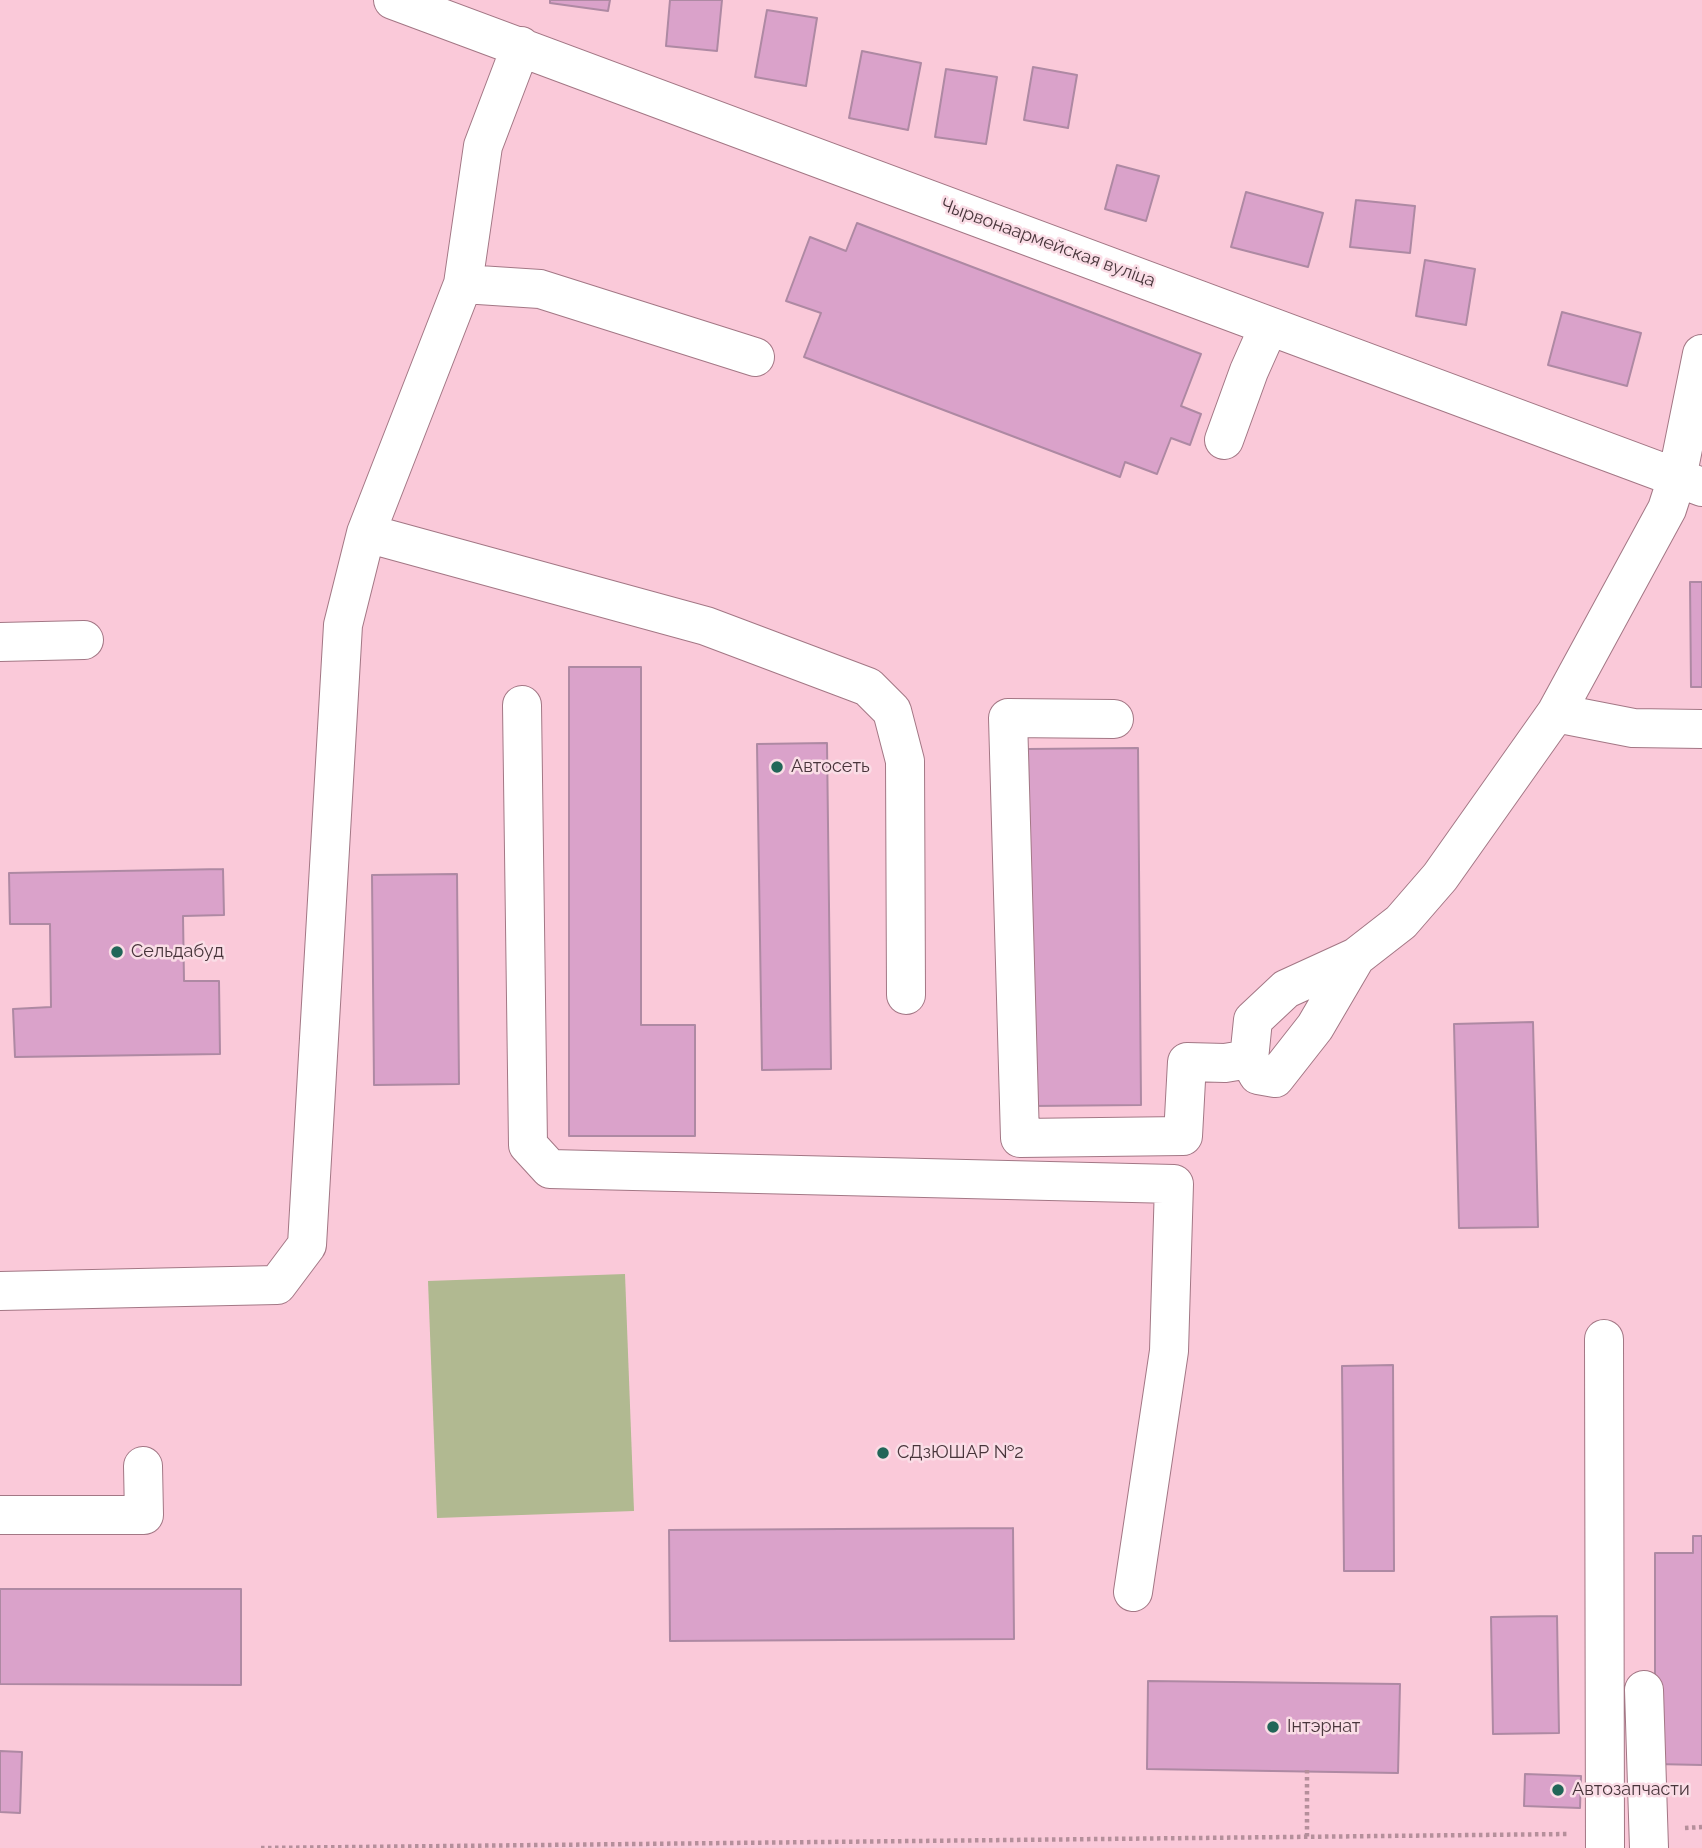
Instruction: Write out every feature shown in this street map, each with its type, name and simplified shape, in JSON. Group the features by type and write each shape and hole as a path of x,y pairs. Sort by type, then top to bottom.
{"street":[{"name":"Чырвонаармейская вуліца","path":"393,0 1690,483"},
{"path":"0,1291 277,1285 307,1245 343,625 366,533 463,284 483,146 520,46"},
{"path":"463,284 540,289 755,357"},
{"path":"1224,440 1269,326"},
{"path":"1356,957 1315,1027 1275,1077 1258,1075 1249,1059 1252,1020 1286,989 1356,957 1401,922 1440,877 1556,713 1667,509 1690,483 1702,354"},
{"path":"366,533 706,626 868,687 892,711 905,761 906,995"},
{"path":"0,642 84,640"},
{"path":"522,705 528,1146 550,1169 1174,1184 1169,1351 1133,1592"},
{"path":"1556,713 1633,727 1702,729"},
{"path":"1114,719 1008,718 1020,1138 1183,1136 1187,1062 1225,1063 1249,1059"},
{"path":"1604,1339 1605,1840"},
{"path":"0,1515 144,1515 143,1466"},
{"path":"1644,1690 1649,1838"}],"path":[{"path":"1307,1770 1307,1838"},
{"path":"1649,1838 1702,1827"},
{"path":"261,1848 1307,1838 1605,1840"}],"green space":[{"path":"625,1274 634,1511 437,1518 428,1281"}],"building":[{"path":"550,0 610,0 608,11 550,3"},
{"path":"670,0 722,0 717,51 666,46"},
{"path":"767,10 817,18 806,86 755,77"},
{"path":"862,51 921,63 908,130 849,118"},
{"path":"1033,67 1077,75 1068,128 1024,120"},
{"path":"946,69 997,77 986,144 935,137"},
{"path":"1117,165 1159,176 1146,221 1105,209"},
{"path":"1246,192 1323,213 1308,267 1231,247"},
{"path":"1356,200 1415,206 1410,253 1350,247"},
{"path":"857,223 1201,354 1181,406 1201,414 1190,445 1171,438 1157,474 1125,462 1120,477 804,357 821,313 786,301 810,237 846,251"},
{"path":"1425,260 1475,269 1466,325 1416,316"},
{"path":"1562,312 1641,333 1627,386 1548,365"},
{"path":"1690,582 1702,582 1702,687 1691,687"},
{"path":"569,667 641,667 641,1025 695,1025 695,1136 569,1136"},
{"path":"827,743 831,1069 762,1070 757,744"},
{"path":"1138,748 1141,1105 1031,1106 1028,749"},
{"name":"Сельдабуд","path":"223,869 224,915 183,916 184,981 219,981 220,1054 15,1057 13,1009 51,1007 50,924 10,924 9,873"},
{"path":"457,874 459,1084 374,1085 372,875"},
{"path":"1533,1022 1538,1227 1459,1228 1454,1024"},
{"path":"1393,1365 1394,1571 1344,1571 1342,1366"},
{"path":"1013,1528 1014,1639 670,1641 669,1530"},
{"path":"1693,1536 1702,1536 1702,1765 1655,1764 1655,1553 1693,1553"},
{"path":"0,1589 241,1589 241,1685 0,1684"},
{"path":"1557,1616 1559,1733 1493,1734 1491,1617"},
{"name":"Інтэрнат","path":"1148,1681 1400,1684 1398,1773 1147,1769"},
{"path":"0,1751 22,1752 20,1813 0,1812"},
{"path":"1525,1774 1581,1776 1580,1808 1524,1806"}],"place":[{"name":"Автосеть","path":"777,767"},
{"name":"Сельдабуд","path":"117,952"},
{"name":"СДзЮШАР №2","path":"883,1453"},
{"name":"Інтэрнат","path":"1273,1727"},
{"name":"Автозапчасти","path":"1558,1790"}]}
